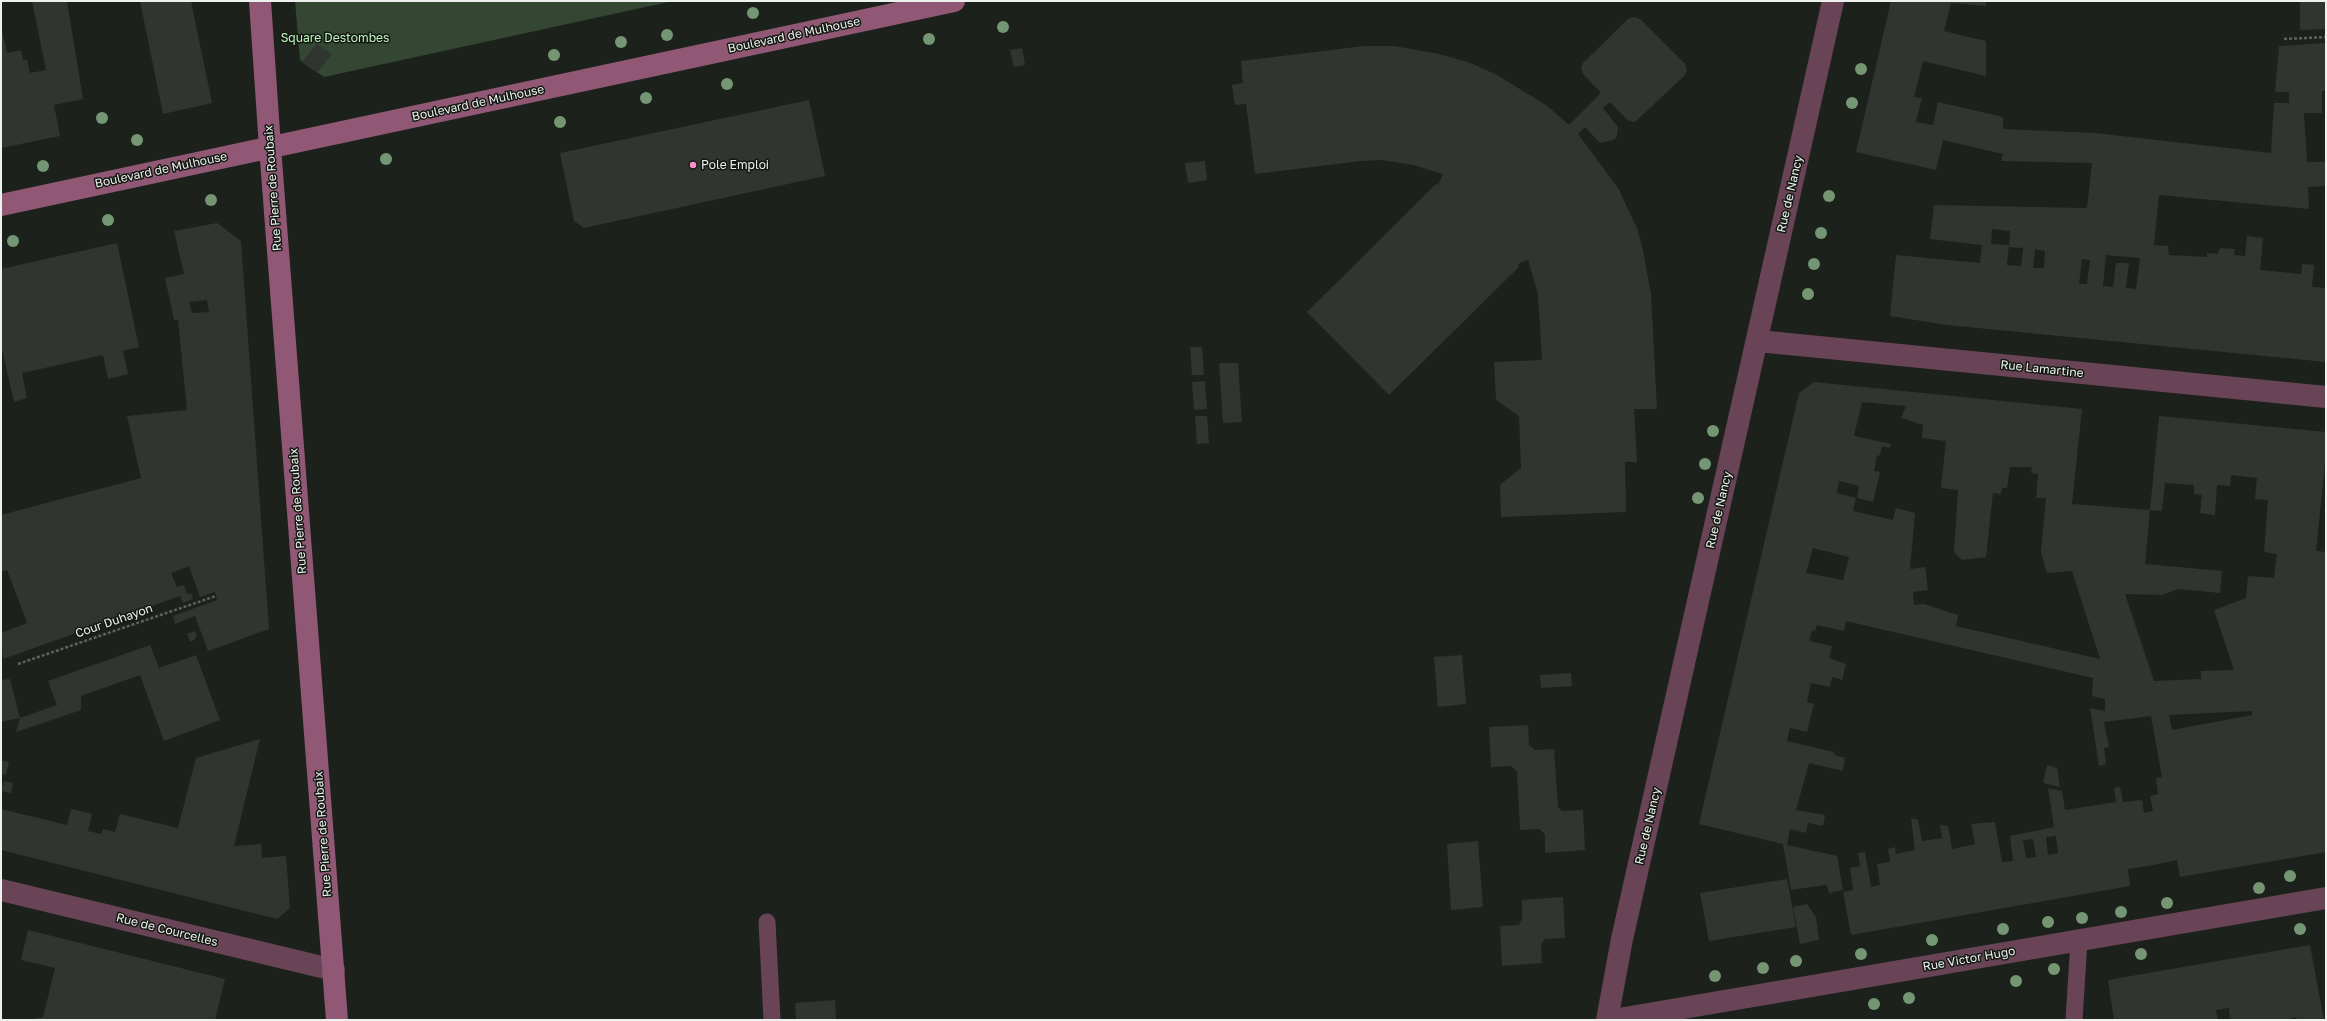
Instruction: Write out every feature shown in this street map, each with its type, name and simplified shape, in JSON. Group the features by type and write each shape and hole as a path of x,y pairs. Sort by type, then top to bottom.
{"street":[{"name":"Rue Pierre de Roubaix","path":"260,1 338,1020"},
{"name":"Boulevard de Mulhouse","path":"1,205 954,1"},
{"name":"Rue de Nancy","path":"1607,1020 1622,939 1758,341 1833,1"},
{"name":"Rue Lamartine","path":"1758,341 2326,397"},
{"name":"Rue de Courcelles","path":"1,890 334,970"},
{"name":"Rue Victor Hugo","path":"1613,1020 2326,898"}],"lane":[{"path":"767,922 772,1020"},
{"path":"2074,1020 2080,940"}],"path":[{"path":"2284,39 2326,38"},
{"name":"Cour Duhayon","path":"18,664 216,596"}],"green space":[{"name":"Square Destombes","path":"295,1 673,1 324,77 300,60"}],"building":[{"path":"32,1 67,1 83,99 54,105 60,136 1,148 1,25 7,53 21,50 23,60 27,60 30,73 46,70"},
{"path":"140,1 191,1 212,103 163,114"},
{"path":"1891,1 1986,1 1986,6 1951,3 1944,31 1986,41 1986,76 1923,61 1914,97 1922,98 1916,122 1933,125 1938,102 2003,117 2003,129 2095,133 2271,153 2274,103 2289,103 2289,92 2275,92 2279,46 2326,43 2326,91 2322,91 2322,113 2304,113 2307,162 2326,162 2326,186 2308,187 2309,209 2159,195 2154,245 2168,246 2169,255 2207,257 2207,253 2218,254 2220,248 2235,249 2234,255 2245,256 2247,236 2263,238 2260,270 2301,274 2302,264 2314,265 2312,287 2326,288 2326,362 1947,325 1890,316 1896,255 1980,263 1982,245 1930,239 1934,205 2087,208 2092,163 2001,161 2003,154 1943,140 1936,170 1856,152","holes":["1992,229 2010,231 2009,247 2023,248 2021,266 2007,265 2009,245 1991,244","2035,249 2045,251 2044,268 2033,268","2106,255 2140,258 2136,289 2126,288 2129,263 2116,263 2113,287 2103,286","2082,259 2090,260 2087,284 2079,284"]},
{"path":"2300,1 2326,1 2326,29 2300,30"},
{"path":"1635,17 1640,19 1685,64 1687,70 1684,76 1635,122 1627,120 1610,102 1603,108 1618,127 1617,136 1614,140 1600,143 1585,127 1578,134 1618,188 1637,228 1643,250 1651,294 1657,409 1634,409 1637,462 1625,462 1626,512 1501,517 1500,485 1521,468 1519,416 1496,400 1494,362 1542,360 1538,294 1528,260 1518,264 1519,267 1389,395 1307,312 1436,184 1438,185 1443,174 1413,165 1382,160 1361,161 1255,174 1246,104 1235,105 1232,85 1243,83 1241,61 1364,46 1394,46 1439,54 1468,62 1495,74 1546,105 1569,125 1601,93 1583,74 1581,69 1583,63 1629,18"},
{"path":"317,44 332,54 317,73 302,62"},
{"path":"1022,48 1025,65 1014,67 1010,50"},
{"name":"Pole Emploi","path":"809,100 825,176 584,228 574,221 560,153"},
{"path":"1205,161 1207,180 1188,183 1185,163"},
{"path":"217,223 241,241 269,629 208,651 195,616 175,624 173,616 217,600 215,592 200,597 189,566 171,573 177,587 184,585 187,594 191,593 193,599 183,603 180,596 3,659 1,633 27,623 7,570 1,572 1,515 141,478 127,416 187,410 178,320 174,320 165,278 184,274 174,231","holes":["207,300 209,312 192,313 189,302"]},
{"path":"117,243 139,347 123,351 128,374 108,379 103,355 22,373 27,398 14,402 1,345 1,269"},
{"path":"1190,347 1202,347 1204,375 1192,375"},
{"path":"1219,363 1238,363 1242,422 1223,423"},
{"path":"1205,381 1207,409 1194,410 1192,382"},
{"path":"1814,382 2082,409 2072,504 2150,510 2159,416 2326,432 2326,453 2316,551 2326,552 2326,852 2180,877 2177,860 2128,869 2130,886 1851,935 1843,892 1853,890 1850,868 1860,866 1858,853 1865,852 1871,887 1880,885 1877,864 1890,862 1888,849 1895,847 1896,854 1915,850 1911,818 1918,820 1922,841 1942,838 1940,825 1948,826 1952,849 1975,844 1971,824 1995,822 2002,862 2013,861 2010,836 2054,827 2048,788 2062,791 2065,810 2116,802 2114,788 2120,787 2123,802 2142,800 2144,813 2153,811 2150,796 2158,794 2156,778 2162,777 2151,716 2104,722 2109,747 2104,748 2106,764 2099,766 2090,708 2105,711 2105,699 2092,696 2093,678 1846,621 1844,631 1817,625 1815,631 1812,630 1809,641 1832,646 1829,658 1846,664 1842,680 1832,677 1830,687 1811,683 1807,702 1814,704 1807,732 1790,728 1787,741 1834,752 1834,755 1845,758 1843,771 1809,763 1796,810 1825,815 1823,826 1808,823 1806,833 1790,829 1787,845 1837,856 1843,890 1829,893 1827,885 1825,885 1791,890 1783,844 1699,824 1799,393","holes":["1862,402 1906,406 1901,418 1923,425 1922,438 1946,441 1941,488 1958,490 1954,552 1962,560 1986,557 1993,493 2001,494 2002,488 2007,488 2010,467 2032,467 2031,473 2038,474 2036,498 2046,498 2041,552 2047,573 2072,571 2100,659 1956,626 1958,615 1924,604 1914,605 1913,592 1928,590 1925,567 1910,569 1915,513 1896,508 1893,520 1853,511 1856,498 1837,493 1839,481 1859,486 1857,498 1873,502 1880,472 1874,471 1877,456 1880,455 1882,446 1890,448 1891,444 1854,436","2231,475 2257,478 2255,499 2268,500 2264,552 2277,554 2274,578 2248,576 2246,598 2214,610 2234,670 2201,671 2201,679 2154,681 2125,594 2162,595 2178,589 2220,593 2222,571 2145,564 2150,510 2162,511 2165,483 2194,485 2194,494 2202,495 2200,513 2215,515 2217,485 2230,486","1813,548 1849,557 1843,580 1806,573","2252,711 2252,715 2172,730 2169,715","2056,836 2058,853 2048,855 2046,837","2033,839 2036,857 2026,858 2023,840"]},
{"path":"1195,416 1207,416 1209,443 1197,444"},
{"path":"195,631 197,635 194,640 190,642 187,634"},
{"path":"150,645 159,668 196,655 220,720 164,741 140,675 81,696 81,710 16,732 20,718 57,705 48,681"},
{"path":"1462,655 1466,704 1438,707 1434,657"},
{"path":"1571,673 1572,686 1541,688 1540,675"},
{"path":"10,679 20,718 1,722 1,680"},
{"path":"1528,725 1529,745 1535,750 1554,749 1558,807 1562,811 1583,810 1585,850 1545,853 1545,834 1539,829 1520,830 1517,771 1511,766 1491,767 1489,727"},
{"path":"260,739 234,846 261,844 262,858 286,856 290,908 277,919 1,850 1,809 67,825 71,809 92,814 88,831 101,834 103,829 115,832 120,814 178,828 196,758"},
{"path":"1,760 9,762 6,775 1,774"},
{"path":"2047,765 2057,768 2060,787 2043,783"},
{"path":"4,781 13,783 11,793 1,791"},
{"path":"1478,841 1483,907 1451,910 1447,844"},
{"path":"1787,879 1796,927 1709,941 1700,893"},
{"path":"1563,897 1565,938 1545,939 1541,945 1542,963 1502,966 1500,926 1519,925 1522,919 1522,900"},
{"path":"1807,904 1816,917 1819,940 1800,944 1793,907"},
{"path":"28,930 225,979 215,1020 27,1020 43,1017 55,968 21,960"},
{"path":"2310,945 2324,1020 2297,1020 2296,1017 2285,1020 2230,1020 2229,1008 2216,1010 2218,1020 2114,1020 2108,980"},
{"path":"835,1000 836,1020 796,1020 795,1003"}],"place":[{"name":"Pole Emploi","path":"693,165"}]}
